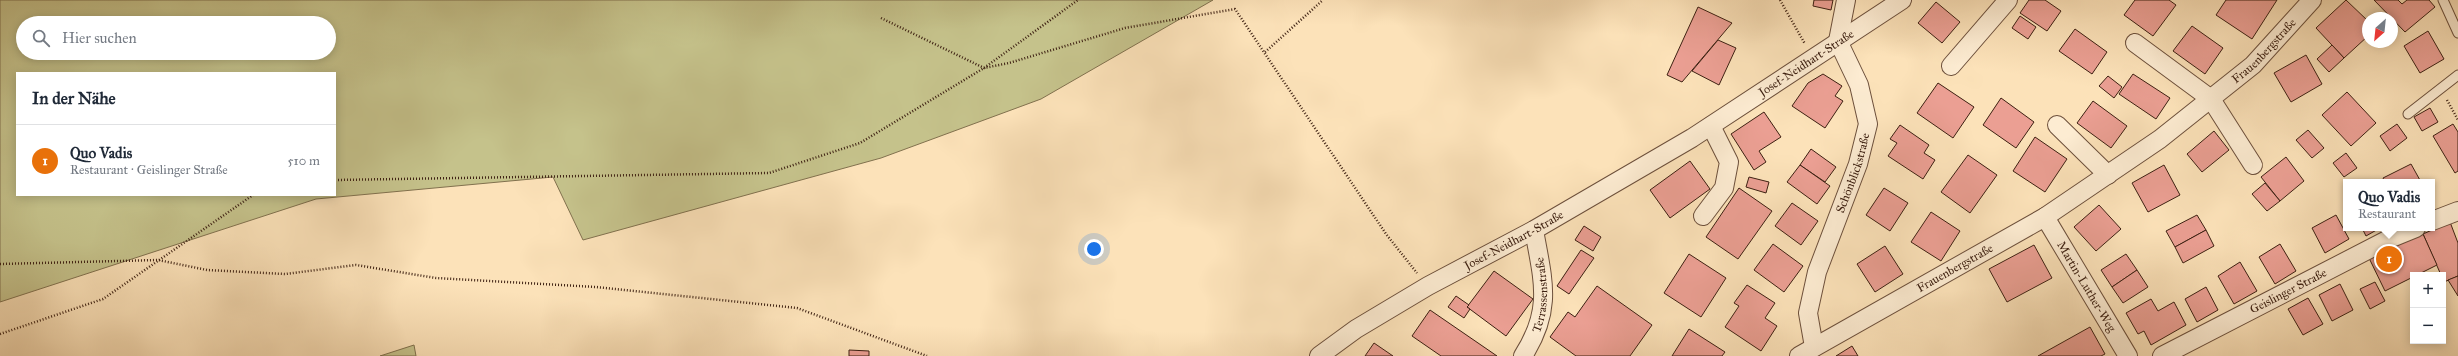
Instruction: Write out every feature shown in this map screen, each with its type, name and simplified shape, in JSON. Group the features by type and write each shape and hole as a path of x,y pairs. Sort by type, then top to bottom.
{"street":[{"path":"1838,41 1846,0"},
{"name":"Josef-Neidhart-Straße","path":"1319,356 1356,329 1428,286 1534,230 1710,126 1902,0"},
{"path":"1951,66 2008,0"},
{"name":"Frauenbergstraße","path":"1799,356 2045,217 2160,139 2253,65 2312,0"},
{"name":"Schönblickstraße","path":"1814,347 1808,313 1817,272 1858,164 1868,124 1858,85 1838,41"},
{"path":"2135,43 2211,98 2253,165"},
{"path":"2057,125 2108,175"},
{"path":"1703,216 1724,188 1729,162 1710,126"},
{"path":"2435,221 2458,211"},
{"name":"Martin-Luther-Weg","path":"2045,217 2128,356"},
{"name":"Terrassenstraße","path":"1523,356 1536,336 1545,294 1534,230"},
{"name":"Geislinger Straße","path":"2162,356 2389,239 2409,231"}],"lane":[{"path":"2442,0 2458,33"},
{"path":"2408,114 2458,75"}],"path":[{"path":"336,180 769,173 860,143 984,68 1078,0"},
{"path":"1265,52 1323,0"},
{"path":"1780,0 1813,58"},
{"path":"881,18 984,68 1009,63 1125,28 1235,9 1386,234 1428,286"},
{"path":"2440,89 2458,120"},
{"path":"0,334 103,299 252,196"},
{"path":"0,264 158,260 207,270 285,274 356,265 436,278 596,287 797,308 926,356"}],"shaded area":[{"path":"0,0 1213,0 1041,99 881,158 583,240 553,177 316,199 0,302"},
{"path":"414,345 416,356 380,356"}],"building":[{"path":"1814,0 1833,0 1831,10 1813,6"},
{"path":"2029,0 2045,0 2061,11 2047,31 2020,13"},
{"path":"2135,0 2169,0 2176,5 2153,36 2124,15"},
{"path":"2226,0 2277,0 2252,39 2216,15"},
{"path":"2346,0 2362,15 2362,42 2344,58 2316,28"},
{"path":"2374,0 2398,0 2402,4 2407,0 2429,0 2435,7 2405,32 2398,25 2398,12 2386,12"},
{"path":"1936,2 1960,22 1942,43 1918,23"},
{"path":"1698,7 1732,23 1682,82 1667,75"},
{"path":"2020,16 2036,27 2028,39 2012,28"},
{"path":"2192,26 2223,48 2205,74 2173,51"},
{"path":"2075,29 2107,52 2092,74 2059,51"},
{"path":"2428,31 2444,59 2420,73 2404,46"},
{"path":"1718,40 1736,48 1719,85 1692,71"},
{"path":"2332,45 2344,58 2329,72 2317,59"},
{"path":"2306,55 2322,84 2291,102 2274,73"},
{"path":"1823,74 1842,86 1835,96 1843,101 1825,128 1792,106 1808,83"},
{"path":"2133,74 2170,98 2156,119 2119,94"},
{"path":"2108,76 2122,87 2114,98 2099,86"},
{"path":"1938,83 1974,107 1953,138 1917,113"},
{"path":"2347,92 2376,123 2351,146 2322,115"},
{"path":"2001,98 2034,122 2016,148 1983,125"},
{"path":"2093,101 2127,126 2111,148 2077,123"},
{"path":"2430,108 2438,122 2422,131 2414,117"},
{"path":"1764,112 1781,137 1759,151 1766,162 1754,170 1731,134"},
{"path":"2397,124 2407,138 2390,151 2380,136"},
{"path":"2453,124 2458,132 2458,171 2455,173 2433,136"},
{"path":"1900,125 1929,145 1924,153 1935,160 1923,179 1888,156 1897,143 1890,139"},
{"path":"2308,130 2324,148 2312,158 2296,140"},
{"path":"2214,131 2229,150 2202,172 2187,154"},
{"path":"2035,137 2067,159 2045,192 2013,171"},
{"path":"1811,149 1836,167 1825,182 1800,165"},
{"path":"2346,153 2357,168 2344,177 2333,163"},
{"path":"1968,155 1997,175 1970,213 1941,192"},
{"path":"2286,157 2304,181 2280,201 2261,177"},
{"path":"1690,161 1710,189 1670,218 1650,190"},
{"path":"2411,164 2419,179 2384,179"},
{"path":"1800,165 1830,186 1817,204 1787,182"},
{"path":"2164,165 2180,195 2148,212 2132,183"},
{"path":"1749,177 1769,182 1766,193 1746,187"},
{"path":"2265,183 2280,201 2267,211 2252,194"},
{"path":"1739,188 1772,211 1738,259 1706,237"},
{"path":"1884,188 1908,203 1890,231 1866,215"},
{"path":"1792,203 1818,221 1801,245 1775,226"},
{"path":"2099,205 2121,229 2096,251 2074,227"},
{"path":"1931,212 1960,231 1941,261 1911,242"},
{"path":"2197,215 2206,230 2175,247 2166,231"},
{"path":"2336,215 2343,228 2343,231 2345,231 2349,239 2325,253 2312,228"},
{"path":"2450,222 2458,243 2458,276 2446,281 2446,272 2440,272 2423,234 2430,231 2435,231 2435,229"},
{"path":"1584,226 1601,237 1593,251 1575,240"},
{"path":"2206,230 2214,246 2183,263 2175,247"},
{"path":"2364,231 2375,231 2366,236"},
{"path":"2423,234 2437,265 2423,272 2410,272 2410,278 2385,291 2369,258"},
{"path":"1773,244 1803,266 1784,292 1754,270"},
{"path":"2280,244 2296,271 2275,284 2259,257"},
{"path":"2034,245 2052,278 2007,302 1989,269"},
{"path":"1885,246 1903,274 1875,292 1857,264"},
{"path":"1581,250 1594,258 1569,294 1557,286"},
{"path":"1689,254 1726,278 1701,317 1664,293"},
{"path":"2126,254 2137,270 2112,287 2101,270"},
{"path":"2240,262 2257,291 2234,304 2218,276"},
{"path":"2137,270 2148,287 2123,303 2112,287"},
{"path":"1494,271 1533,299 1506,336 1467,307"},
{"path":"2458,276 2458,296 2448,280"},
{"path":"2375,282 2385,301 2370,309 2360,289"},
{"path":"2340,284 2353,310 2332,321 2319,295"},
{"path":"1747,285 1775,303 1765,318 1777,326 1761,351 1725,327 1739,306 1734,303"},
{"path":"1597,286 1652,325 1630,356 1576,356 1550,337 1568,312 1575,317"},
{"path":"2206,287 2218,310 2197,322 2185,299"},
{"path":"1456,296 1469,305 1467,307 1470,309 1464,318 1448,307"},
{"path":"2308,298 2323,324 2303,335 2288,309"},
{"path":"2151,299 2158,311 2174,302 2186,325 2151,345 2144,331 2138,334 2126,313"},
{"path":"1430,310 1497,356 1441,356 1412,336"},
{"path":"2090,327 2105,354 2101,356 2038,356"},
{"path":"1689,329 1725,352 1722,356 1672,356"},
{"path":"1374,343 1393,356 1365,356"},
{"path":"1852,346 1858,356 1836,356"},
{"path":"849,350 869,351 869,356 849,356"}],"place":[{"name":"Quo Vadis","path":"2389,259"}]}
